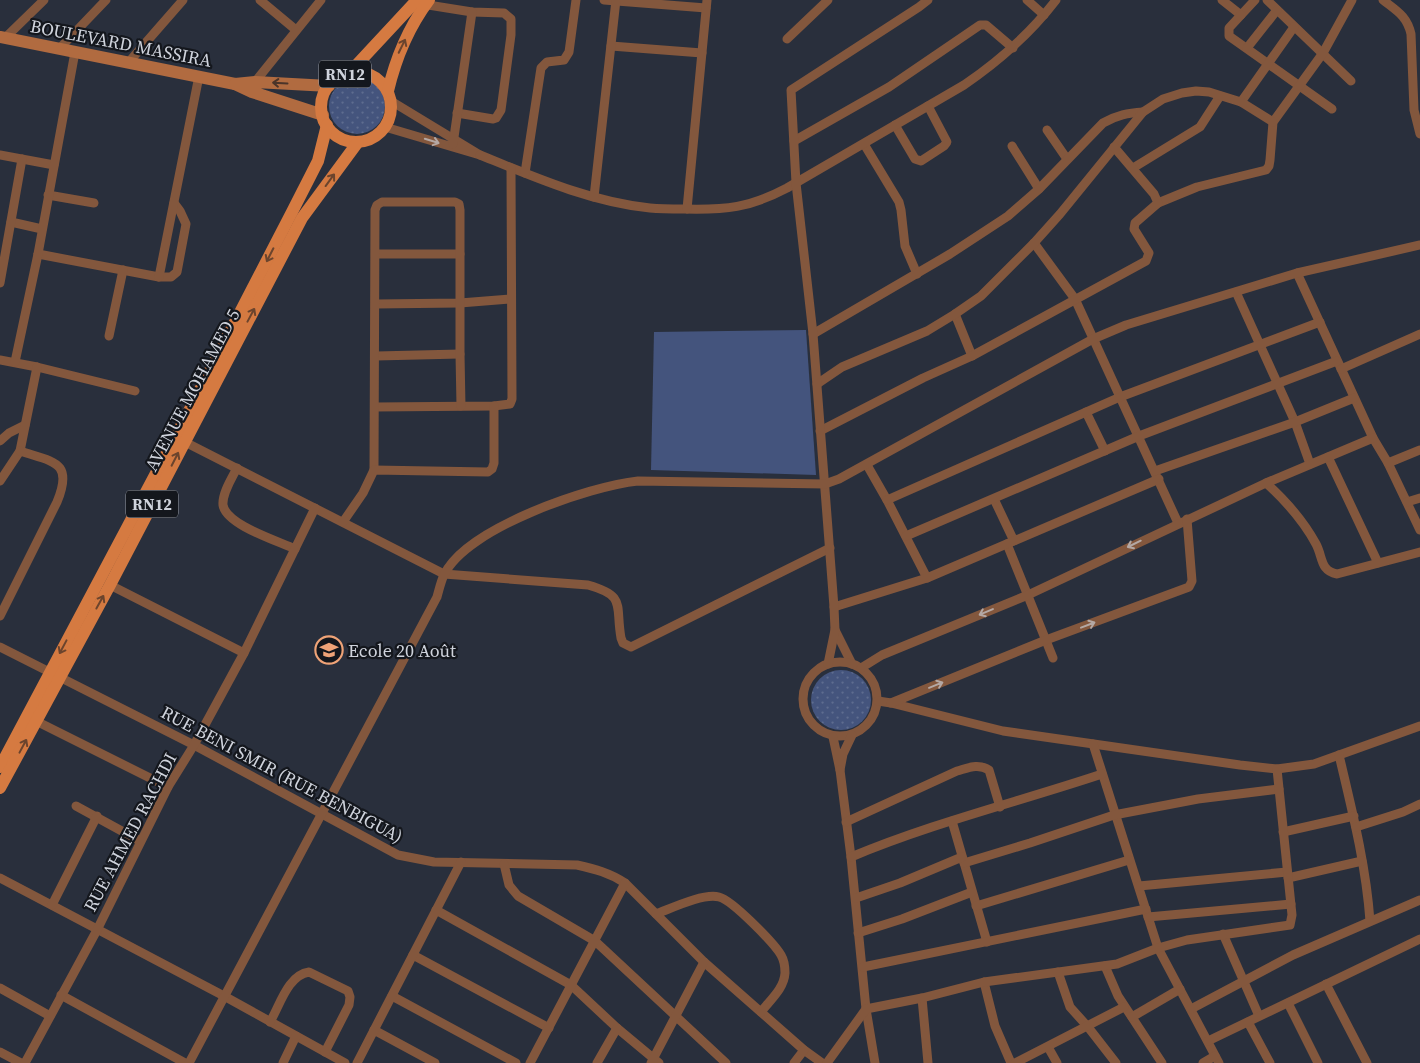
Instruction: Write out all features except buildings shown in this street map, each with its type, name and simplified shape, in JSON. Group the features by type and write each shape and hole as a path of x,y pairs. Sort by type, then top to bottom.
{"main road":[{"name":"RN12","path":"350,72 422,2"},
{"name":"RN12","path":"297,215 358,142 368,140 385,127 391,114 390,96 394,65 422,2"},
{"name":"BOULEVARD MASSIRA","path":"3,38 254,87"},
{"name":"RN12","path":"297,215 318,161 325,120 322,105 324,94 329,86 338,77 350,72 359,71 368,73 383,84 390,96"},
{"path":"254,87 329,86"},
{"path":"254,87 325,120 340,138 358,142"},
{"name":"AVENUE MOHAMED 5","path":"0,788 36,721 55,673 297,215"},
{"name":"AVENUE MOHAMED 5","path":"0,767 55,673 110,585 179,439"}],"street":[{"path":"3,38 44,0"},
{"path":"60,48 106,0"},
{"path":"128,63 183,0"},
{"path":"254,87 296,30 321,0"},
{"path":"525,173 541,68 547,62 564,60 567,56 576,0"},
{"path":"604,0 706,4 687,209"},
{"path":"594,197 616,0"},
{"path":"786,38 828,0"},
{"path":"828,664 835,630 834,607 814,334 796,183 791,90 919,8 928,0"},
{"path":"1028,0 1044,15"},
{"path":"390,96 453,143 511,168 594,197 650,208 728,209 767,198 796,183 985,71 1013,48 1056,0"},
{"path":"1222,0 1240,14"},
{"path":"1254,0 1240,14 1230,28 1230,36 1269,62 1332,109"},
{"path":"1267,0 1350,81"},
{"path":"820,431 923,378 972,356 1146,261 1149,253 1134,229 1135,223 1158,203 1197,187 1266,170 1270,160 1273,122 1323,53 1352,0"},
{"path":"1383,0 1402,15 1408,23 1411,34 1414,110 1420,134"},
{"path":"266,2 296,30"},
{"path":"422,2 472,12 504,12 511,19 512,36 499,116 493,119 458,113"},
{"path":"1247,48 1277,10"},
{"path":"453,143 472,12"},
{"path":"794,141 889,87 980,25 986,25 1013,48"},
{"path":"1242,102 1294,27"},
{"path":"611,46 702,53"},
{"path":"15,362 38,254 76,52"},
{"path":"159,277 199,76"},
{"path":"817,384 842,367 927,331 980,296 1034,243 1060,214 1143,112 1163,99 1182,93 1209,92 1242,102 1273,122"},
{"path":"1134,168 1200,127 1220,96"},
{"path":"895,125 915,160 921,161 944,146 946,142 928,106"},
{"path":"814,334 918,274 1008,216 1039,189 1103,123 1116,116 1143,112"},
{"path":"385,127 453,143"},
{"path":"1047,130 1067,159"},
{"path":"864,144 899,202 905,246 918,274"},
{"path":"1012,146 1039,189"},
{"path":"1114,146 1134,168 1154,194 1158,203"},
{"path":"0,155 54,165"},
{"path":"0,283 3,242 11,222 22,159"},
{"path":"375,407 494,406 510,404 512,399 511,168"},
{"path":"48,195 94,203"},
{"path":"343,522 363,493 374,470 376,356 375,210 377,205 382,202 455,202 459,204 461,406"},
{"path":"38,254 159,277 174,276 186,232 184,218 174,203"},
{"path":"11,222 42,229"},
{"path":"1034,243 1075,299 1178,523"},
{"path":"189,1063 437,597 444,574 460,553 489,532 546,507 606,486 638,480 825,484 867,465 1093,339 1126,325 1297,273 1420,244"},
{"path":"376,254 460,254"},
{"path":"109,336 124,270"},
{"path":"1297,273 1373,438 1388,462 1420,530"},
{"path":"1236,292 1295,422 1310,464"},
{"path":"376,304 460,303 511,299"},
{"path":"954,314 972,356"},
{"path":"887,500 1120,397 1320,322"},
{"path":"906,536 1138,436 1278,383 1339,365 1420,334"},
{"path":"376,356 460,354"},
{"path":"0,360 38,367 135,391"},
{"path":"0,481 20,451 38,367"},
{"path":"834,607 927,578 1157,475 1354,398"},
{"path":"374,470 488,472 492,469 494,463 494,406"},
{"path":"1086,412 1105,451"},
{"path":"0,442 9,433 25,425"},
{"path":"861,668 882,655 1028,595 1178,523 1266,483 1373,438"},
{"path":"179,439 444,574 588,585 606,590 615,597 618,604 623,643 631,647 830,548"},
{"path":"1388,462 1420,450"},
{"path":"0,616 57,502 64,478 60,466 20,451"},
{"path":"1328,457 1378,563"},
{"path":"867,465 927,578"},
{"path":"237,468 223,498 223,505 226,511 234,520 244,526 295,549"},
{"path":"1266,483 1295,511 1309,530 1318,547 1326,570 1330,572 1337,574 1420,552"},
{"path":"1407,502 1420,498"},
{"path":"994,499 1028,595 1053,658"},
{"name":"RUE AHMED RACHDI","path":"25,1063 97,930 168,787 194,745 244,653 315,508"},
{"path":"891,703 1046,640 1189,587 1192,581 1187,519"},
{"path":"110,585 244,653"},
{"path":"835,630 852,664"},
{"name":"RUE BENI SMIR (RUE BENBIGUA)","path":"0,647 55,673 194,745 398,855 434,862 577,865 598,869 613,875 626,883 704,962 804,1050 822,1063"},
{"path":"841,662 861,668 871,677 876,689 878,701 876,712 862,730 852,735 843,737 824,734 806,716 803,704 804,691 808,680 817,670 828,664 841,662"},
{"path":"878,701 1003,731 1277,769 1314,764 1420,726"},
{"path":"36,721 168,787"},
{"path":"840,770 843,754 852,735"},
{"path":"833,736 840,770 856,898 866,1009 876,1063"},
{"path":"1093,744 1114,815 1158,948 1217,1060 1203,1063"},
{"path":"1339,755 1354,816 1367,888 1370,921"},
{"path":"846,822 957,771 976,766 982,766 989,770 1000,807"},
{"path":"826,1063 866,1009 922,998 984,982 1126,962 1158,948 1187,940 1290,925 1292,920 1291,904 1277,769"},
{"path":"851,857 952,821 1102,774"},
{"path":"856,898 963,860 1114,815 1198,799 1279,789"},
{"path":"1356,827 1403,812 1420,804"},
{"path":"76,806 140,841"},
{"path":"52,905 97,816"},
{"path":"1283,832 1354,816"},
{"path":"952,821 987,942"},
{"path":"976,906 1130,860"},
{"path":"1139,886 1287,875 1362,861"},
{"path":"357,1063 461,862"},
{"path":"504,864 509,885 518,896 595,940 726,1063"},
{"path":"0,878 224,996 345,1063"},
{"path":"530,1063 626,883"},
{"path":"858,933 902,919 972,892"},
{"path":"656,914 693,901 718,896 737,909 780,953 785,968 781,988 761,1012"},
{"path":"1190,1009 1293,955 1420,900"},
{"path":"863,967 1147,913 1291,904"},
{"path":"436,910 571,985 654,1061 704,962"},
{"path":"1223,934 1259,1016"},
{"path":"1208,1041 1420,939"},
{"path":"413,955 549,1028"},
{"path":"1105,966 1124,1007 1162,1063"},
{"path":"270,1022 292,981 299,976 310,972 341,986 348,991 349,1005 326,1052"},
{"path":"1058,972 1070,1007 1088,1026 1116,1063"},
{"path":"984,982 997,1033 1013,1063 1124,1007"},
{"path":"1326,984 1367,1063"},
{"path":"0,988 50,1016"},
{"path":"1132,1017 1180,990"},
{"path":"61,995 185,1063"},
{"path":"392,996 516,1063"},
{"path":"922,998 928,1063"},
{"path":"1288,1002 1318,1063"},
{"path":"1248,1022 1270,1063"},
{"path":"598,1063 617,1028"},
{"path":"374,1030 435,1063"},
{"path":"283,1063 296,1036"},
{"path":"1048,1046 1057,1063"},
{"path":"794,1063 804,1050"},
{"path":"0,1052 20,1063"}],"shaded area":[{"path":"357,78 368,80 377,86 383,95 385,106 383,117 377,126 368,132 357,134 346,132 337,126 331,117 329,106 331,95 337,86 346,80"},
{"path":"806,330 816,475 651,470 654,332"},
{"path":"841,670 857,675 862,679 866,684 871,700 866,716 862,721 857,725 841,730 825,725 820,721 816,716 811,700 816,684 820,679 825,675"}],"place":[{"name":"Ecole 20 Août","path":"329,650"}]}
